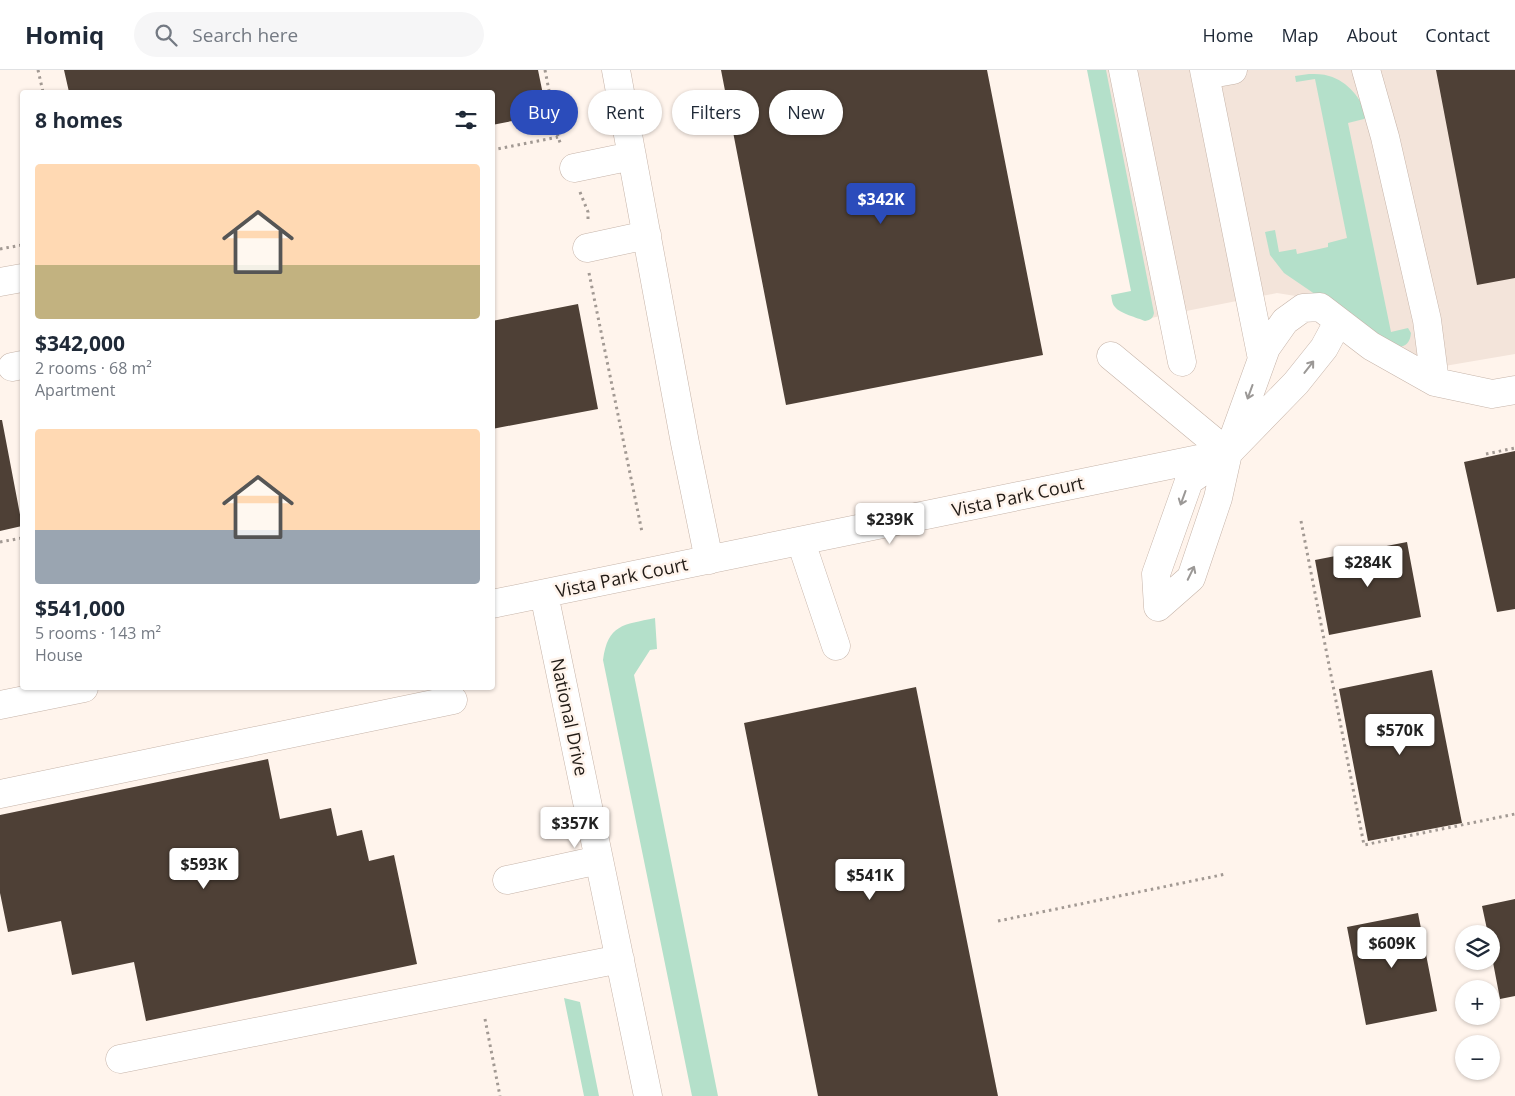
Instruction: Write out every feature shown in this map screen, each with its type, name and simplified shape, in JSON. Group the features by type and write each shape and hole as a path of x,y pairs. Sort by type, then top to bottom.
{"street":[{"path":"616,70 685,443 709,560"},
{"path":"1123,70 1182,362"},
{"path":"1233,70 1205,73 1262,359"},
{"path":"1366,70 1385,137 1424,310 1435,382"},
{"path":"572,169 632,156"},
{"path":"587,248 647,235"},
{"path":"0,282 20,278"},
{"path":"1329,315 1324,348 1302,376 1228,453 1189,481 1156,574 1158,607 1191,578 1218,498 1228,453 1266,348 1284,321 1303,308 1329,315 1371,346 1435,382 1492,394 1515,390"},
{"path":"1111,356 1228,453"},
{"name":"Vista Park Court","path":"544,594 1228,453"},
{"path":"801,542 836,646"},
{"path":"495,603 544,594"},
{"name":"National Drive","path":"544,594 648,1096"},
{"path":"0,705 74,690"},
{"path":"0,794 453,700"},
{"path":"507,880 599,860"},
{"path":"120,1059 620,959"}],"path":[{"path":"38,70 43,90"},
{"path":"545,70 558,137 588,212 587,265 642,532"},
{"path":"495,149 558,137"},
{"path":"0,249 20,245"},
{"path":"1486,454 1515,448"},
{"path":"1301,521 1364,845 1515,814"},
{"path":"0,542 20,538"},
{"path":"998,921 1226,874"},
{"path":"485,1019 500,1096"}],"shaded area":[{"path":"1096,70 1515,70 1515,354 1427,369 1351,305 1277,293 1146,319"}],"green space":[{"path":"1087,70 1106,70 1154,313 1147,321 1120,311 1112,301 1111,295 1131,291"},
{"path":"1309,74 1327,75 1336,78 1348,86 1358,97 1364,110 1366,117 1364,119 1348,123 1391,332 1408,328 1411,333 1409,341 1405,345 1399,347 1391,346 1284,273 1270,255 1265,232 1275,230 1279,252 1296,249 1297,254 1328,247 1328,243 1347,238 1315,79 1296,82 1295,76"},
{"path":"655,618 657,649 650,650 634,675 718,1096 692,1096 603,660 609,639 619,628 634,622"},
{"path":"564,998 580,1002 599,1096 584,1096"}],"building":[{"path":"64,70 538,70 542,90 510,90 510,121 495,124 495,90 69,90"},
{"path":"721,70 987,70 1043,355 786,405 734,135 759,135 759,90 725,90"},
{"path":"1436,70 1515,70 1515,278 1477,285"},
{"path":"578,304 598,409 495,428 495,320"},
{"path":"0,420 2,420 20,515 20,526 0,531"},
{"path":"1515,451 1515,609 1497,612 1464,462"},
{"path":"1407,542 1421,617 1329,635 1315,560"},
{"path":"1432,670 1462,823 1368,841 1339,689"},
{"path":"916,687 998,1096 818,1096 744,723"},
{"path":"268,759 280,819 331,808 337,836 362,830 369,861 394,855 417,964 146,1021 134,962 72,975 61,921 8,932 0,893 0,815"},
{"path":"1515,899 1515,996 1500,999 1500,980 1496,980 1494,970 1500,970 1500,925 1486,925 1482,906"},
{"path":"1418,913 1437,1011 1366,1025 1347,927"}]}
